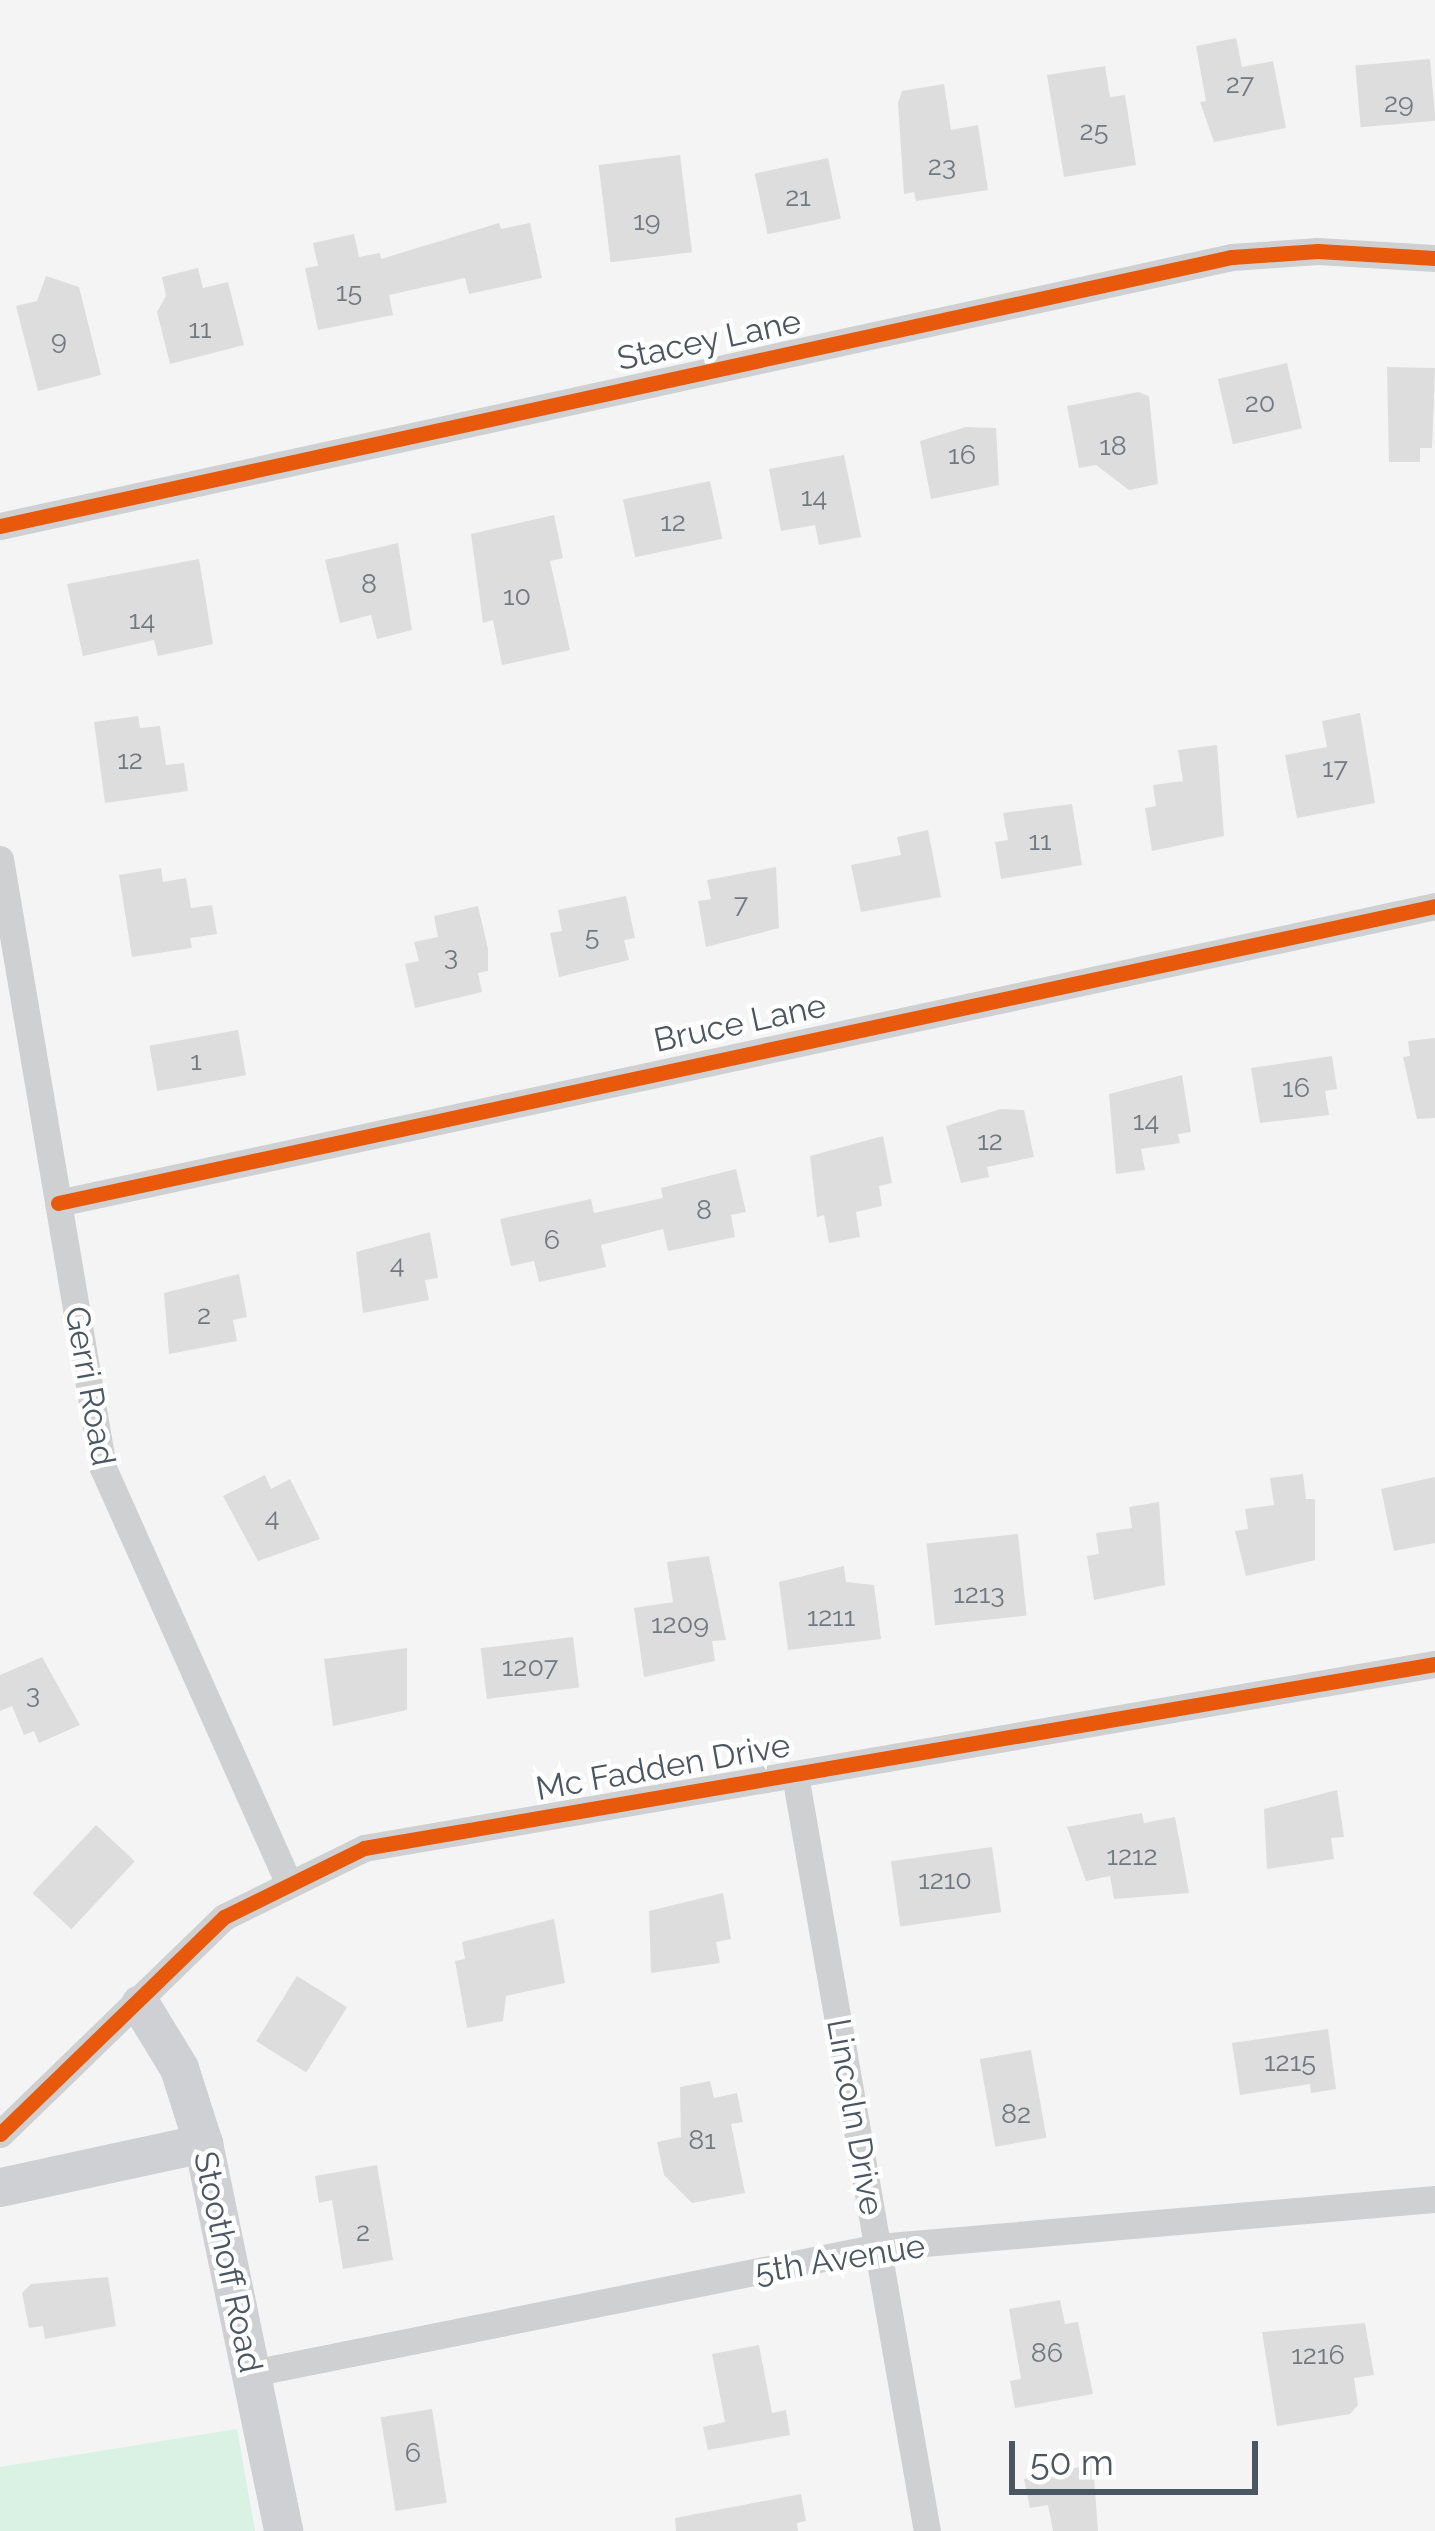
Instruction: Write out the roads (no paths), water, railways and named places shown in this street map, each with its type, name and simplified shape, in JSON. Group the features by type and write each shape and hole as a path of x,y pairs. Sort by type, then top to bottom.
{"street":[{"name":"Stacey Lane","path":"0,526 1232,257 1318,251 1435,258"},
{"name":"Gerri Road","path":"0,859 103,1468 287,1880"},
{"name":"Bruce Lane","path":"58,1203 1435,906"},
{"name":"Mc Fadden Drive","path":"0,2134 70,2058 140,2004 224,1917 287,1880 364,1848 1435,1664"},
{"name":"Lincoln Drive","path":"795,1774 927,2531"},
{"name":"Stoothoff Road","path":"140,2004 179,2068 203,2143 283,2531"},
{"path":"0,2187 203,2143"},
{"name":"5th Avenue","path":"252,2373 878,2247 1435,2199"}]}
